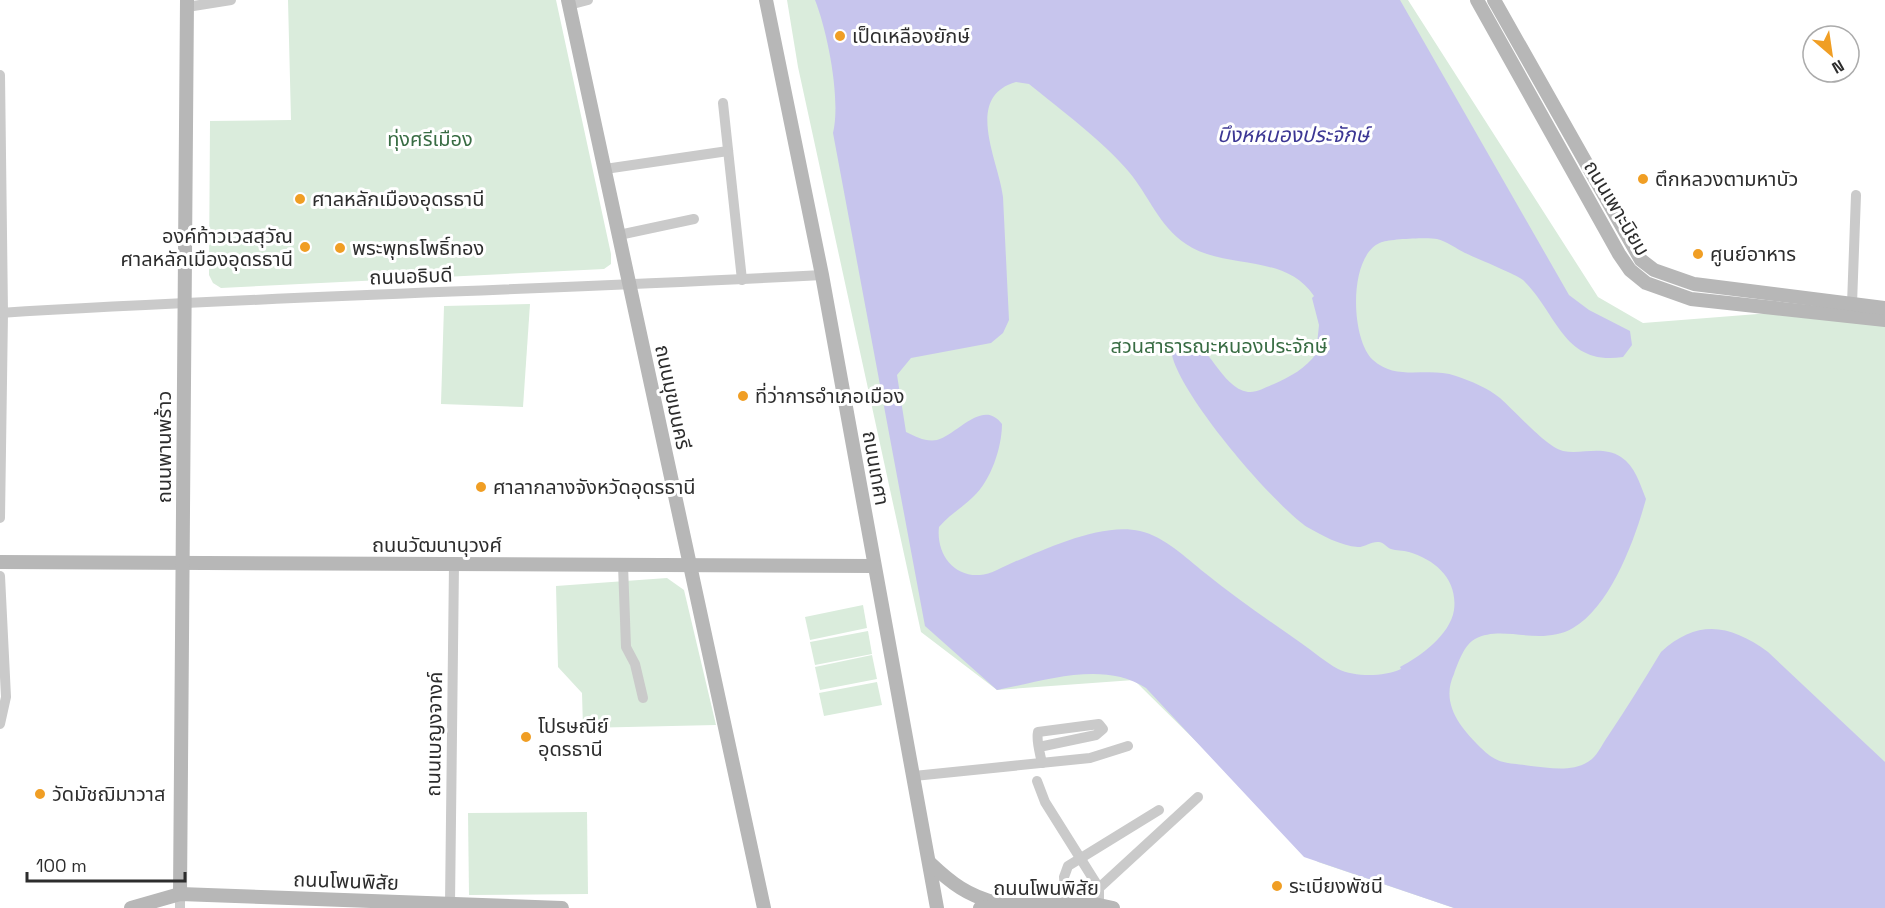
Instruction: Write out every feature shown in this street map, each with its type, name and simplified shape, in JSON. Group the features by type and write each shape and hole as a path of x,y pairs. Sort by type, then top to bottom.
{"street":[{"path":"187,4 231,0"},
{"path":"569,2 588,0"},
{"name":"ถนนเทศา","path":"766,0 822,275 937,908"},
{"name":"ถนนเพาะนิยม","path":"1477,0 1630,270 1646,283 1691,299 1885,320"},
{"name":"ถนนเพาะนิยม","path":"1494,0 1641,260 1654,270 1694,284 1885,308"},
{"name":"ถนนมุขมนครี","path":"569,2 764,908"},
{"name":"ถนนพานพร้าว","path":"180,901 187,4"},
{"path":"0,75 2,313 0,518"},
{"path":"723,103 742,280"},
{"path":"604,169 729,151"},
{"path":"1852,304 1856,195"},
{"path":"619,236 694,219"},
{"name":"ถนนอธิบดี","path":"2,313 185,302 630,286 822,275"},
{"name":"ถนนวัฒนานุวงศ์","path":"0,562 874,566"},
{"name":"ถนนเบญงจางค์","path":"450,906 454,564"},
{"path":"623,565 626,647 636,664 643,698"},
{"path":"0,576 6,697 0,724"},
{"path":"1039,747 1096,735 1103,729 1099,724 1044,729 1038,732 1039,747 1041,763"},
{"path":"914,776 1090,758 1128,746"},
{"path":"1036,781 1045,802 1099,888 1099,905"},
{"path":"1099,888 1198,797"},
{"path":"1066,905 1065,872 1068,866 1159,810"},
{"path":"930,863 954,886 975,898 1005,904"},
{"name":"ถนนโพนพิสัย","path":"131,908 180,901 562,908"},
{"name":"ถนนโพนพิสัย","path":"980,908 1005,904 1099,905 1113,908"}],"green space":[{"name":"ทุ่งศรีเมือง","path":"288,0 556,0 611,254 611,264 604,269 221,288 213,283 209,275 210,121 291,120"},
{"name":"สวนสาธารณะหนองประจักษ์","path":"787,0 1408,0 1598,297 1643,323 1885,304 1885,908 1454,908 1318,862 1134,680 997,690 921,632 798,67"},
{"path":"530,304 523,407 441,404 444,306"},
{"path":"667,578 684,590 716,725 583,728 582,693 558,667 556,586"},
{"path":"863,605 867,628 810,640 805,617"},
{"path":"868,631 872,654 815,665 810,642"},
{"path":"872,655 877,679 820,690 815,667"},
{"path":"877,682 882,705 824,716 819,693"},
{"path":"587,812 588,894 469,895 468,813"}],"water":[{"name":"บึงหหนองประจักษ์","path":"815,0 1400,0 1569,295 1589,310 1630,331 1632,345 1623,357 1603,358 1587,354 1574,346 1564,335 1535,293 1523,280 1448,243 1433,238 1418,238 1382,242 1371,249 1363,262 1356,297 1360,334 1365,349 1382,367 1402,372 1445,373 1485,388 1500,398 1539,436 1563,451 1614,453 1626,461 1633,470 1646,499 1620,570 1599,604 1587,618 1573,628 1548,636 1486,635 1475,639 1468,645 1450,685 1451,705 1455,715 1460,724 1487,754 1499,761 1554,768 1578,766 1592,759 1596,754 1661,652 1675,641 1701,630 1728,631 1741,636 1768,652 1885,762 1885,908 1454,908 1304,857 1146,688 1111,675 1092,674 1053,678 997,690 925,626 833,133 835,103 832,66","holes":["1016,82 1029,84 1082,126 1119,161 1136,181 1169,229 1186,244 1219,257 1271,267 1287,273 1302,282 1314,296 1312,298 1319,325 1316,354 1297,372 1261,390 1248,392 1237,387 1227,379 1201,347 1192,342 1182,341 1171,349 1176,367 1188,390 1206,416 1250,471 1291,514 1307,527 1338,542 1358,547 1376,542 1391,549 1407,551 1419,556 1436,566 1449,581 1454,599 1454,610 1447,628 1433,644 1400,667 1401,669 1386,674 1369,675 1352,674 1338,669 1240,600 1174,548 1140,531 1125,529 1093,533 1043,550 984,575 970,575 961,572 943,554 939,527 973,497 985,482 998,453 1002,424 995,417 979,416 937,440 925,440 914,436 906,432 897,375 911,358 991,343 1003,333 1009,320 1003,197 991,149 988,115 991,101 1000,90"]}],"place":[{"name":"เป็ดเหลืองยักษ์","path":"840,36"},
{"name":"ตึกหลวงตามหาบัว","path":"1643,179"},
{"name":"ศาลหลักเมืองอุดรธานี","path":"300,199"},
{"name":"องค์ท้าวเวสสุวัณ ศาลหลักเมืองอุดรธานี","path":"305,247"},
{"name":"พระพุทธโพธิ์ทอง","path":"340,248"},
{"name":"ศูนย์อาหาร","path":"1698,254"},
{"name":"ที่ว่าการอำเภอเมือง","path":"743,396"},
{"name":"ศาลากลางจังหวัดอุดรธานี","path":"481,487"},
{"name":"โปรษณีย์ อุดรธานี","path":"526,737"},
{"name":"วัดมัชฌิมาวาส","path":"40,794"},
{"name":"ระเบียงพัชนี","path":"1277,886"}]}
